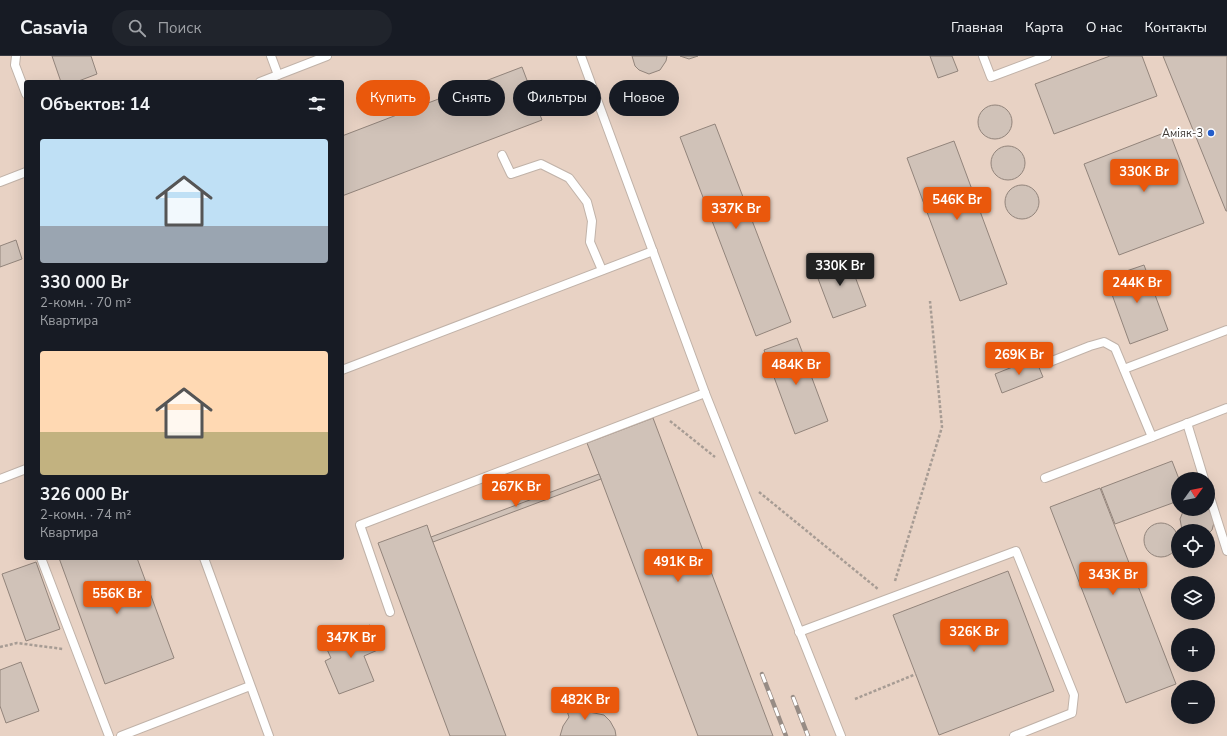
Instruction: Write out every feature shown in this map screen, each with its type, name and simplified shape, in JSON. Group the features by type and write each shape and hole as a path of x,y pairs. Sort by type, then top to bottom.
{"lane":[{"path":"16,56 15,65 24,89"},
{"path":"271,56 278,75"},
{"path":"265,80 327,56"},
{"path":"581,56 705,392 841,736"},
{"path":"983,56 991,77 1047,56"},
{"path":"502,155 511,174 541,164 569,178 587,202 592,221 590,242 602,270"},
{"path":"0,182 24,173"},
{"path":"344,369 653,251"},
{"path":"1124,369 1227,330"},
{"path":"1047,363 1104,342 1115,348 1152,437"},
{"path":"390,612 360,525 705,392"},
{"path":"1045,478 1227,408"},
{"path":"1187,423 1202,472"},
{"path":"0,479 24,470"},
{"path":"1215,513 1227,551"},
{"path":"799,632 1016,551 1074,695 1072,712 1014,736"},
{"path":"42,560 109,736"},
{"path":"205,560 269,736"},
{"path":"121,736 250,686"}],"path":[{"path":"783,511 890,598 942,427 930,301"},
{"path":"0,647 17,643 77,651"},
{"path":"855,699 916,674"}],"shaded area":[{"path":"0,56 1227,56 1227,736 0,736"}],"building":[{"path":"52,56 91,56 97,74 81,80 60,80"},
{"path":"632,56 667,56 666,61 660,70 649,74 639,70 635,66"},
{"path":"680,56 698,56 689,59"},
{"path":"930,56 952,56 958,71 938,78"},
{"path":"1110,56 1142,56 1157,96 1054,134 1035,84"},
{"name":"Аміяк-3","path":"1163,56 1227,56 1227,211 1226,211"},
{"path":"522,67 527,80 513,80 513,116 540,116 542,120 344,195 344,135 394,116 430,116 430,102 438,99 438,116 505,116 505,80 488,80"},
{"path":"992,105 998,105 1002,106 1009,112 1012,122 1011,129 1005,136 998,139 992,139 988,138 981,132 978,125 978,119 979,115 985,108"},
{"path":"715,124 791,322 756,336 680,137"},
{"path":"1169,131 1204,223 1119,255 1084,164"},
{"path":"954,141 1007,284 960,301 907,158"},
{"path":"1005,146 1011,146 1015,147 1022,153 1025,163 1024,170 1018,177 1011,180 1005,180 1001,179 994,173 991,166 991,160 992,156 998,149"},
{"path":"1019,185 1025,185 1029,186 1036,192 1039,202 1038,209 1032,216 1025,219 1019,219 1015,218 1008,212 1005,205 1005,199 1006,195 1012,188"},
{"path":"16,240 22,259 0,267 0,246"},
{"path":"847,255 866,306 833,318 814,268"},
{"path":"1144,265 1168,330 1130,344 1106,278"},
{"path":"797,338 828,421 795,434 764,350"},
{"path":"1035,358 1043,377 1002,393 995,374"},
{"path":"653,418 773,736 698,736 587,443"},
{"path":"1172,461 1176,472 1171,472 1171,504 1115,524 1101,488"},
{"path":"599,474 601,479 433,542 431,537"},
{"path":"1100,488 1174,680 1171,680 1171,686 1126,703 1050,507"},
{"path":"1181,516 1214,516 1215,519 1214,524 1181,524"},
{"path":"1154,524 1168,524 1171,526 1171,554 1164,557 1154,556 1145,547 1145,533"},
{"path":"427,525 506,736 450,736 378,543"},
{"path":"60,560 138,560 174,658 105,684"},
{"path":"36,562 60,629 26,641 2,574"},
{"path":"1008,571 1054,691 939,735 893,615"},
{"path":"370,625 380,649 364,656 374,681 339,694 325,661 331,658 324,643"},
{"path":"21,662 39,711 6,723 0,706 0,670"},
{"path":"584,696 589,712 604,715 610,721 615,730 616,736 560,736 563,726 569,717 564,702"}],"railway":[{"path":"762,674 786,736"},
{"path":"793,697 808,736"}],"place":[{"name":"Аміяк-3","path":"1211,133"}]}
